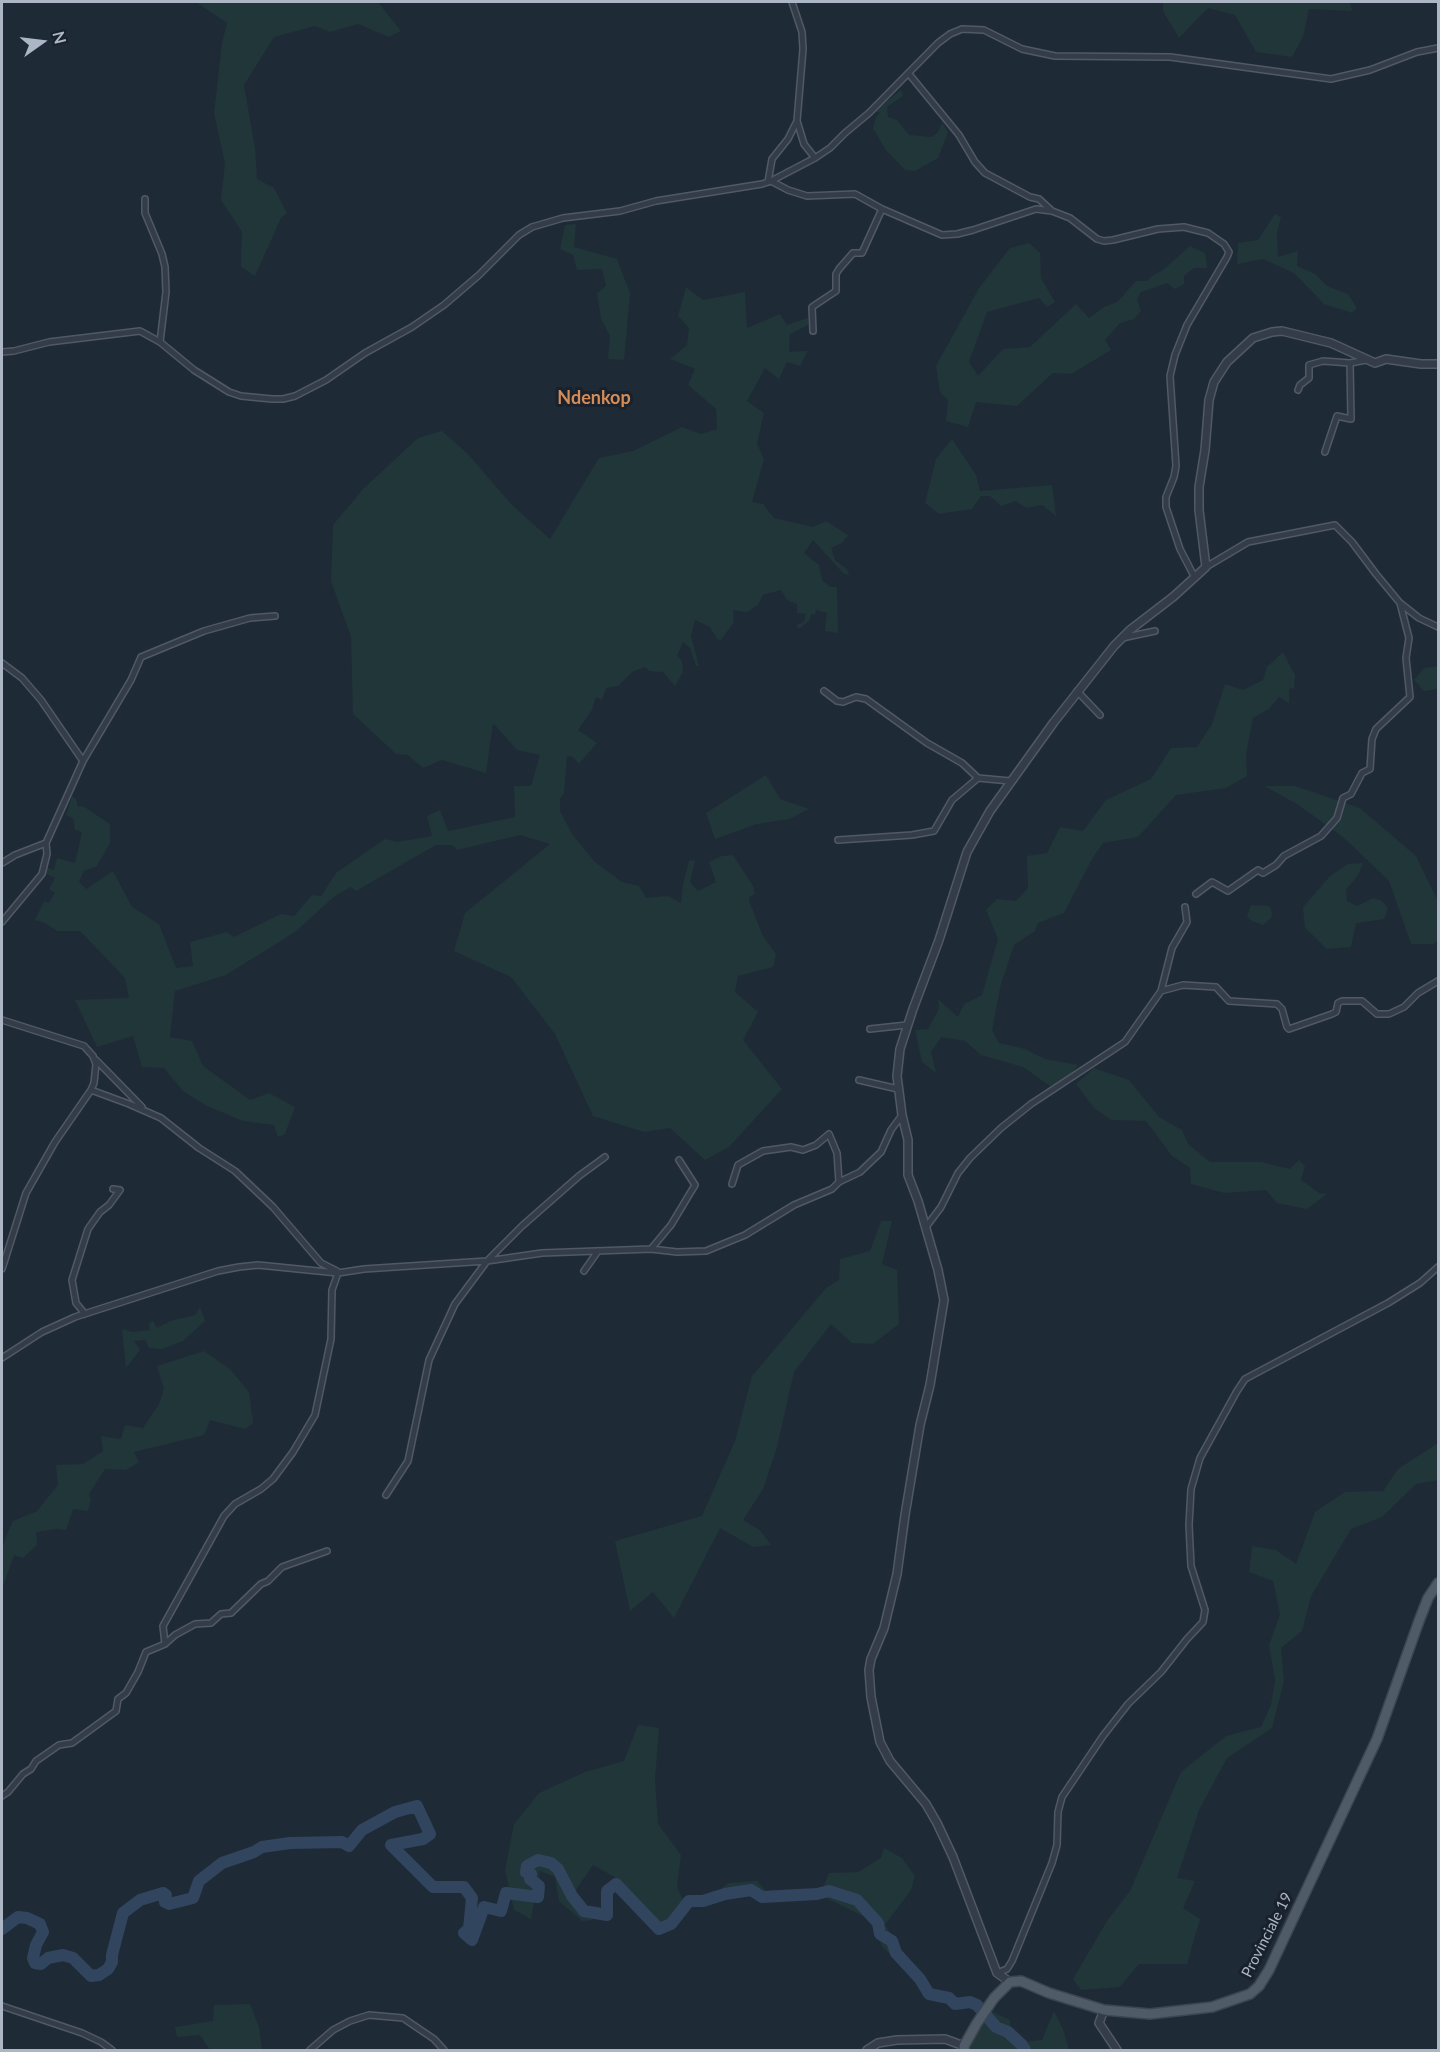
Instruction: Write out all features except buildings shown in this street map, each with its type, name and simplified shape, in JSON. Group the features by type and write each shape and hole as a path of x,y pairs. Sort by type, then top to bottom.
{"main road":[{"name":"Provinciale 19","path":"1010,1982 1021,1981 1049,1993 1104,2010 1150,2014 1192,2010 1231,2002 1250,1994 1259,1986 1269,1970 1377,1739 1419,1621 1428,1598 1438,1583"},
{"path":"964,2048 994,1998 1010,1982"}],"street":[{"path":"792,2 801,32 803,49 796,121 804,144 815,158"},
{"path":"2,352 49,342 136,331 160,342 194,370 229,392 241,396 284,399 295,396 326,380 365,353 424,320 479,275 519,235 532,227 563,218 621,212 656,201 769,182 815,158 830,148 950,34 970,28 984,30 1022,49 1055,56 1170,57 1331,79 1370,70 1417,52 1438,48"},
{"path":"909,74 959,135 975,162 985,172 1030,197 1039,199 1052,211"},
{"path":"769,182 772,159 788,139 796,121"},
{"path":"769,182 807,196 855,194 882,209 942,235 973,230 1029,210 1052,211 1070,218 1091,235 1104,241 1158,229 1184,227 1208,233 1227,248 1227,257 1187,325 1175,355 1170,376 1176,466 1166,497 1166,507 1180,549 1195,578"},
{"path":"144,199 145,213 162,254 165,273 166,292 160,342"},
{"path":"813,331 812,308 836,291 838,284 836,274 853,253 862,253 882,209"},
{"path":"1206,567 1198,497 1209,400 1214,382 1223,367 1240,348 1253,338 1272,332 1296,333 1331,343 1375,363 1386,359 1438,364"},
{"path":"1298,390 1300,385 1309,378 1309,365 1323,361 1350,363 1367,360"},
{"path":"1325,452 1337,416 1351,419 1350,363"},
{"path":"1010,1982 997,1973 945,1839 926,1804 890,1761 880,1742 871,1697 869,1670 871,1659 884,1628 897,1574 920,1425 930,1385 943,1312 942,1288 926,1227 908,1175 908,1140 898,1089 898,1060 907,1025 939,940 967,852 1010,781 1077,691 1122,638 1206,567 1248,542 1335,525 1352,542 1400,603 1419,618 1438,627"},
{"path":"1196,894 1212,882 1228,891 1258,870 1263,873 1276,865 1284,856 1321,836 1337,818 1343,798 1351,794 1362,773 1370,769 1372,739 1376,729 1410,697 1406,658 1408,638 1400,603"},
{"path":"2,922 42,874 47,854 46,843 83,760 131,680 141,657 212,628 250,618 275,616"},
{"path":"1122,638 1155,631"},
{"path":"2,663 22,678 41,700 83,760"},
{"path":"824,691 843,702 856,697 866,699 927,743 962,763 978,778 1010,781"},
{"path":"1077,691 1100,715"},
{"path":"838,840 912,835 934,831 952,800 978,778"},
{"path":"2,863 15,855 46,843"},
{"path":"926,1227 941,1207 958,1173 1001,1128 1031,1104 1125,1042 1161,991 1172,948 1187,922 1185,907"},
{"path":"1161,991 1183,985 1216,987 1228,1002 1277,1004 1282,1009 1287,1027 1290,1029 1336,1012 1338,1003 1342,1001 1362,1001 1377,1014 1389,1014 1404,1007 1418,993 1438,981"},
{"path":"2,1020 80,1045 144,1110"},
{"path":"870,1029 889,1029 907,1025"},
{"path":"2,1269 26,1193 50,1150 91,1090 96,1071 93,1056"},
{"path":"860,1080 898,1089"},
{"path":"91,1090 144,1110 168,1122 199,1148 235,1171 273,1207 321,1263 338,1273"},
{"path":"2,1358 42,1332 85,1314 228,1268 258,1265 338,1273 364,1269 487,1261 542,1254 651,1249 677,1252 706,1251 745,1235 801,1201 832,1190 839,1182 860,1172 878,1155 902,1115"},
{"path":"732,1184 738,1165 763,1151 791,1147 803,1150 816,1145 829,1134 837,1153 839,1182"},
{"path":"386,1495 408,1461 429,1360 455,1304 487,1261 542,1207 605,1157"},
{"path":"651,1249 671,1225 694,1185 679,1160"},
{"path":"85,1314 76,1303 72,1280 88,1229 120,1190 113,1190"},
{"path":"584,1271 598,1251"},
{"path":"997,1973 1007,1969 1012,1961 1052,1863 1057,1845 1058,1812 1062,1797 1102,1736 1203,1622 1205,1610 1191,1566 1189,1525 1191,1489 1200,1458 1242,1383 1274,1363 1322,1340 1388,1303 1420,1283 1438,1267"},
{"path":"165,1644 163,1626 224,1516 235,1504 273,1479 293,1452 315,1415 331,1339 332,1290 338,1273"},
{"path":"2,1796 23,1774 32,1769 36,1761 59,1745 72,1743 116,1711 118,1699 126,1693 146,1652 165,1644 175,1635 195,1624 211,1623 221,1614 231,1613 282,1567 327,1551"},
{"path":"2,2006 82,2033 112,2050"},
{"path":"1104,2010 1099,2024 1118,2050"},
{"path":"310,2050 333,2030 369,2015 403,2018 434,2039 444,2050"},
{"path":"867,2050 897,2040 935,2039 952,2041 964,2048"}],"green space":[{"path":"196,2 378,2 401,31 389,37 358,24 330,32 315,26 274,37 244,85 255,148 257,179 274,188 287,213 281,218 255,276 241,267 242,232 221,200 225,164 214,113 222,43 227,23"},
{"path":"1163,2 1350,2 1352,11 1309,9 1303,37 1292,57 1256,52 1235,15 1208,8 1179,38 1163,11"},
{"path":"901,90 903,96 887,107 888,117 897,120 909,135 932,137 938,132 942,122 948,132 938,158 915,171 905,170 885,149 873,128 880,112 874,113"},
{"path":"1275,214 1281,217 1277,233 1278,257 1298,251 1297,266 1315,274 1327,286 1348,294 1357,308 1352,313 1324,304 1294,273 1263,259 1237,264 1238,243 1258,240"},
{"path":"576,224 574,247 617,259 630,293 624,360 608,359 610,336 601,319 597,293 606,286 602,269 577,270 573,255 560,249 565,225"},
{"path":"1029,243 1040,253 1041,278 1055,302 1047,307 1039,298 987,312 969,362 978,376 1003,349 1030,347 1076,304 1089,318 1104,307 1117,302 1136,281 1147,281 1163,270 1190,246 1205,253 1207,268 1194,268 1184,276 1184,284 1175,289 1167,283 1141,292 1137,300 1141,311 1134,319 1120,323 1105,340 1111,350 1071,374 1053,373 1017,406 976,402 968,427 946,421 948,400 940,392 936,366 979,288 1010,248"},
{"path":"686,287 703,300 745,292 747,328 780,314 787,325 808,318 808,325 790,334 789,352 808,351 800,366 787,362 779,379 765,368 747,401 764,413 757,444 764,459 752,502 763,504 774,518 813,527 826,521 848,535 842,543 831,548 835,560 847,569 849,576 842,572 813,540 804,553 819,565 822,580 830,587 837,587 838,633 825,631 827,613 816,610 815,615 811,614 810,620 799,629 796,625 804,622 806,614 797,613 797,604 787,600 781,590 763,595 758,605 747,612 733,610 734,622 721,640 717,639 710,627 695,620 691,636 699,666 696,666 690,648 683,642 677,656 682,661 683,672 675,686 663,672 649,671 645,667 632,672 618,686 606,688 602,700 596,697 592,710 578,730 597,743 579,764 573,757 567,756 564,794 560,798 560,811 572,834 595,862 622,882 639,886 646,898 668,896 681,903 689,861 695,860 690,882 698,891 716,882 709,862 722,856 733,855 753,886 755,894 750,896 749,901 763,936 776,954 773,967 738,976 735,992 758,1012 743,1040 782,1089 729,1147 705,1160 670,1128 644,1132 593,1116 555,1034 511,977 454,951 465,913 550,844 520,835 457,850 453,845 436,845 356,891 351,887 335,896 295,932 226,975 175,991 170,1037 192,1041 203,1066 250,1100 269,1093 295,1107 285,1134 278,1137 274,1125 243,1121 207,1106 183,1091 164,1068 142,1067 133,1036 97,1047 75,1000 129,998 125,978 80,931 57,931 35,920 44,901 49,903 55,893 49,889 55,878 45,873 47,868 54,870 57,858 75,863 82,832 75,830 73,818 66,815 72,796 76,799 78,807 83,806 110,824 110,843 97,866 84,871 79,882 86,889 113,871 132,907 159,924 176,968 193,966 190,942 227,932 234,937 281,914 294,916 312,895 321,896 336,873 385,839 397,842 432,836 427,816 440,810 448,831 515,817 514,786 531,786 540,755 517,750 493,723 486,773 442,760 423,768 408,755 396,754 353,714 351,637 331,581 333,525 363,489 418,438 442,431 467,453 512,505 550,539 599,458 633,451 682,427 701,434 717,429 716,409 688,385 695,369 670,359 687,345 689,328 678,316"},
{"path":"952,439 976,475 980,491 1052,485 1056,516 1042,505 1026,508 1016,501 1001,506 990,496 981,496 972,509 939,514 925,503 936,459"},
{"path":"1283,652 1295,675 1294,688 1289,689 1289,703 1279,697 1269,709 1253,718 1246,755 1247,776 1226,788 1176,795 1138,837 1103,843 1092,859 1064,913 1038,923 1035,931 1014,945 1001,984 992,1030 999,1043 1025,1049 1045,1059 1078,1065 1066,1081 1050,1086 1023,1067 981,1055 965,1041 941,1037 931,1052 936,1073 922,1062 915,1030 928,1029 939,1009 938,999 958,1017 964,1004 982,995 998,939 986,910 997,899 1016,901 1028,888 1027,856 1047,853 1060,827 1083,831 1106,800 1151,779 1171,748 1197,747 1212,724 1225,684 1243,690 1263,680 1267,667"},
{"path":"1438,666 1438,689 1424,691 1414,680 1424,668"},
{"path":"766,775 780,799 809,809 789,819 757,824 715,839 706,813"},
{"path":"1264,786 1295,786 1360,808 1416,856 1438,901 1438,941 1433,944 1411,944 1389,881 1343,837 1297,804"},
{"path":"1363,863 1358,875 1346,890 1347,901 1357,906 1373,898 1382,901 1388,908 1384,919 1356,923 1351,947 1327,949 1305,928 1303,907 1330,876 1348,864"},
{"path":"1251,905 1268,906 1271,908 1272,917 1263,925 1252,921 1247,917"},
{"path":"1094,1068 1129,1080 1159,1117 1182,1130 1188,1144 1210,1162 1261,1162 1290,1169 1299,1160 1305,1166 1301,1180 1319,1193 1327,1194 1307,1209 1277,1203 1266,1190 1224,1193 1191,1184 1190,1168 1172,1156 1146,1121 1111,1120 1094,1108 1076,1084"},
{"path":"881,1221 892,1221 882,1264 897,1270 899,1324 873,1344 852,1343 831,1324 794,1372 777,1447 763,1489 743,1520 760,1530 771,1545 753,1547 720,1528 674,1618 653,1592 630,1611 615,1541 702,1516 735,1441 752,1376 826,1288 839,1280 840,1259 870,1251"},
{"path":"200,1307 205,1321 183,1341 162,1349 149,1348 145,1340 134,1341 140,1350 126,1368 122,1329 133,1332 150,1330 149,1323 153,1321 157,1328 170,1321 195,1315"},
{"path":"204,1351 230,1369 249,1392 253,1423 245,1429 210,1420 204,1435 134,1452 139,1462 126,1470 105,1469 89,1494 91,1500 88,1511 73,1509 66,1530 36,1532 37,1545 23,1558 14,1555 2,1589 2,1548 7,1534 13,1521 37,1511 58,1485 56,1465 83,1464 103,1451 101,1436 121,1439 125,1425 143,1428 159,1404 164,1389 157,1366"},
{"path":"1438,1443 1438,1480 1416,1484 1382,1517 1351,1529 1311,1596 1302,1631 1281,1648 1284,1681 1272,1728 1227,1758 1199,1810 1177,1878 1195,1881 1183,1908 1200,1919 1187,1964 1139,1964 1120,1987 1081,1990 1073,1979 1107,1921 1130,1891 1181,1772 1226,1736 1261,1727 1271,1705 1275,1680 1269,1645 1280,1614 1273,1581 1249,1572 1252,1546 1276,1550 1296,1564 1315,1512 1345,1492 1383,1491 1398,1469"},
{"path":"638,1725 659,1728 655,1779 658,1824 681,1855 677,1887 683,1900 669,1922 658,1923 616,1878 593,1865 575,1891 593,1920 582,1921 559,1901 555,1877 540,1871 531,1919 514,1910 505,1870 514,1824 539,1793 585,1772 624,1761"},
{"path":"884,1848 902,1858 915,1876 911,1890 885,1925 907,1957 895,1959 882,1946 873,1921 824,1897 792,1898 761,1894 754,1885 741,1889 740,1896 726,1897 722,1888 728,1883 757,1881 767,1892 823,1888 829,1873 858,1872 881,1858"},
{"path":"250,2004 259,2027 262,2050 210,2050 200,2035 177,2037 175,2027 213,2021 214,2005"},
{"path":"989,2010 1010,2020 1011,2036 1024,2042 1042,2040 1054,2011 1063,2029 1069,2050 970,2050 969,2046"}],"waterway":[{"path":"2,1929 18,1917 40,1924 43,1932 36,1945 33,1958 35,1963 41,1964 48,1958 63,1955 73,1958 91,1976 99,1975 108,1969 112,1962 123,1913 140,1900 163,1893 166,1895 165,1902 169,1904 193,1898 199,1881 222,1863 262,1847 290,1843 342,1842 349,1846 362,1830 395,1812 417,1806 430,1834 423,1839 391,1845 433,1887 464,1887 472,1898 469,1929 464,1933 472,1940 484,1907 501,1911 506,1893 538,1897 539,1886 530,1879 531,1874 526,1872 527,1866 538,1860 551,1863 558,1869 572,1896 584,1911 607,1915 607,1891 616,1884 659,1929 671,1924 689,1901 703,1901 725,1894 751,1890 762,1897 817,1894 829,1891 857,1900 878,1923 880,1934 892,1941 896,1953 920,1979 929,1994 949,1998 955,2004 970,2002 977,2005 996,2027 1008,2032 1025,2050"}],"district":[{"name":"Ndenkop","path":"594,398"}]}
